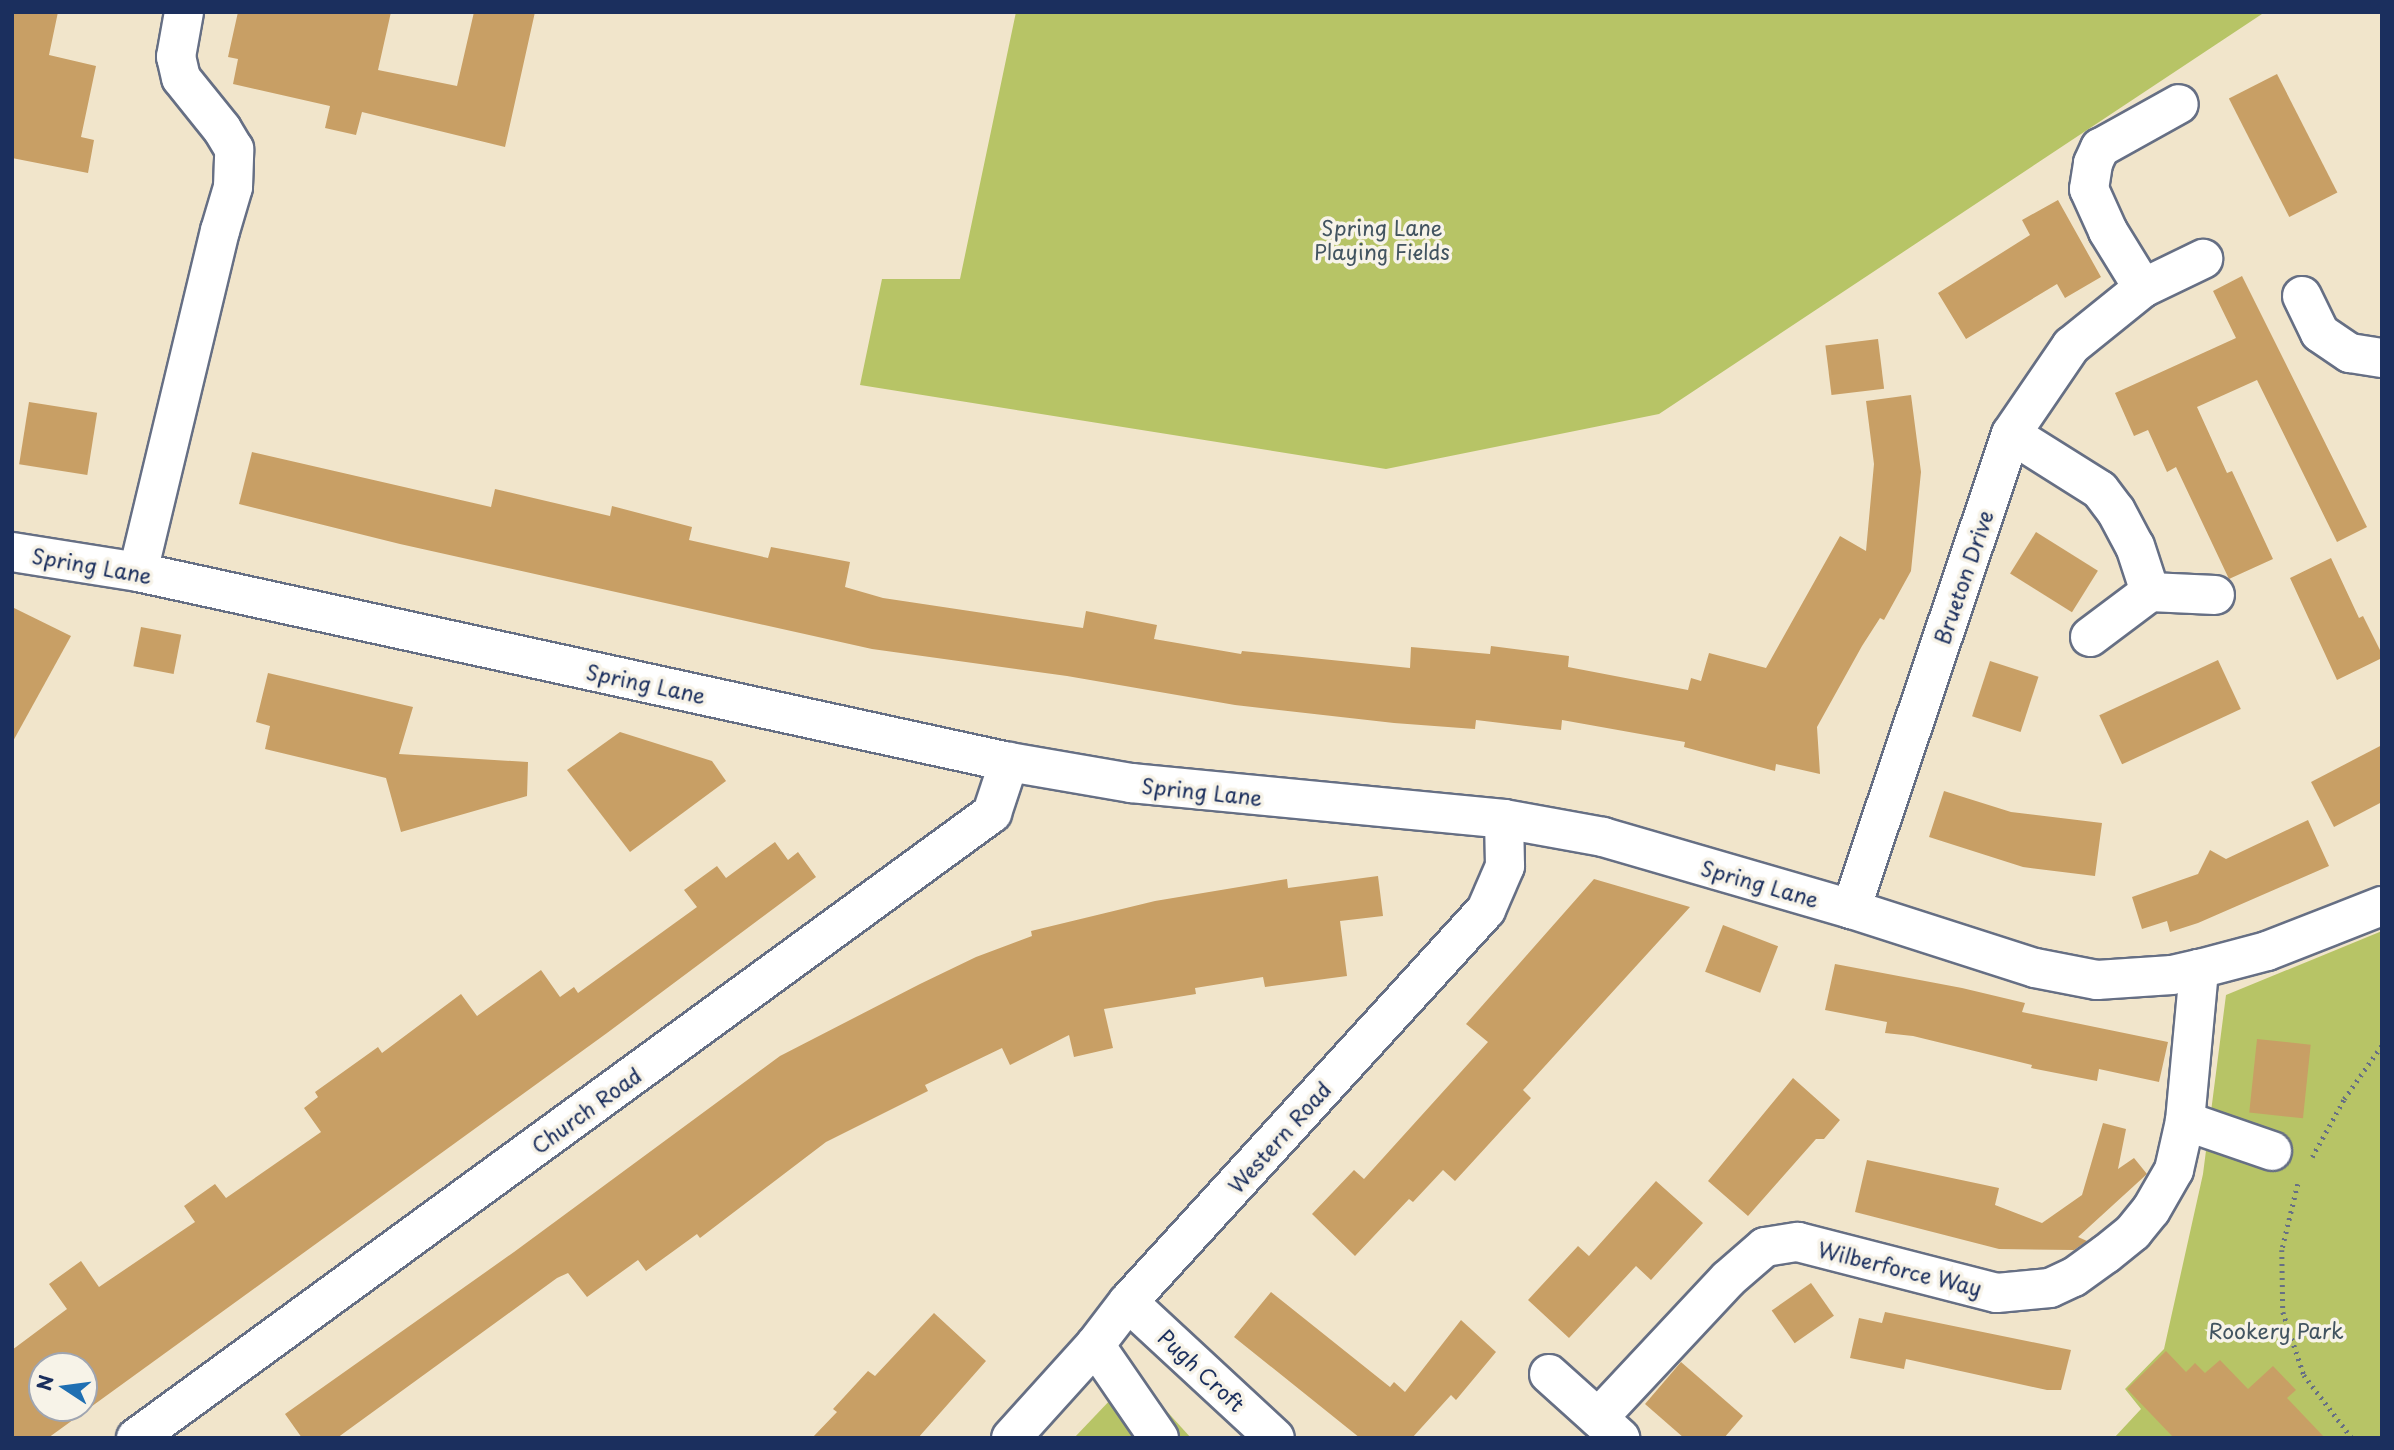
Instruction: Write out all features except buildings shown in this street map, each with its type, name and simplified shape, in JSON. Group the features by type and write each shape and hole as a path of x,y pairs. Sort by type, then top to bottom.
{"street":[{"path":"138,572 233,187 234,149 222,129 181,78 176,57 184,12"},
{"path":"2143,288 2108,231 2089,189 2093,163 2100,148 2179,104"},
{"name":"Brueton Drive","path":"1851,909 2011,434 2071,346 2143,288 2203,259"},
{"path":"2302,296 2320,333 2350,353 2382,358"},
{"path":"2011,434 2100,490 2135,546 2150,592"},
{"name":"Spring Lane","path":"12,552 138,572 1009,762 1130,783 1504,819 1603,837 1851,909 2035,968 2097,980 2172,975 2199,969 2267,951 2382,906"},
{"path":"2090,637 2150,592 2215,595"},
{"name":"Church Road","path":"136,1438 992,813 1009,762"},
{"name":"Western Road","path":"1011,1438 1095,1345 1128,1303 1486,910 1505,866 1504,819"},
{"name":"Wilberforce Way","path":"1549,1374 1609,1428 1746,1261 1765,1247 1798,1242 1997,1293 2050,1288 2074,1277 2133,1232 2151,1210 2174,1170 2185,1121 2199,969"},
{"path":"2185,1121 2272,1151"},
{"name":"Pugh Croft","path":"1128,1303 1275,1438"},
{"path":"1095,1345 1159,1438"}],"path":[{"path":"2309,1164 2344,1099 2382,1045"},
{"path":"2303,1175 2297,1186 2282,1250 2283,1312 2304,1375 2352,1438"}],"green space":[{"name":"Spring Lane Playing Fields","path":"1016,12 2265,12 1659,414 1386,469 860,385 882,279 960,279"},
{"name":"Rookery Park","path":"2382,931 2382,1438 2114,1438 2141,1409 2125,1389 2164,1349 2203,1174 2226,995"},
{"path":"1134,1375 1191,1438 1074,1438"}]}
